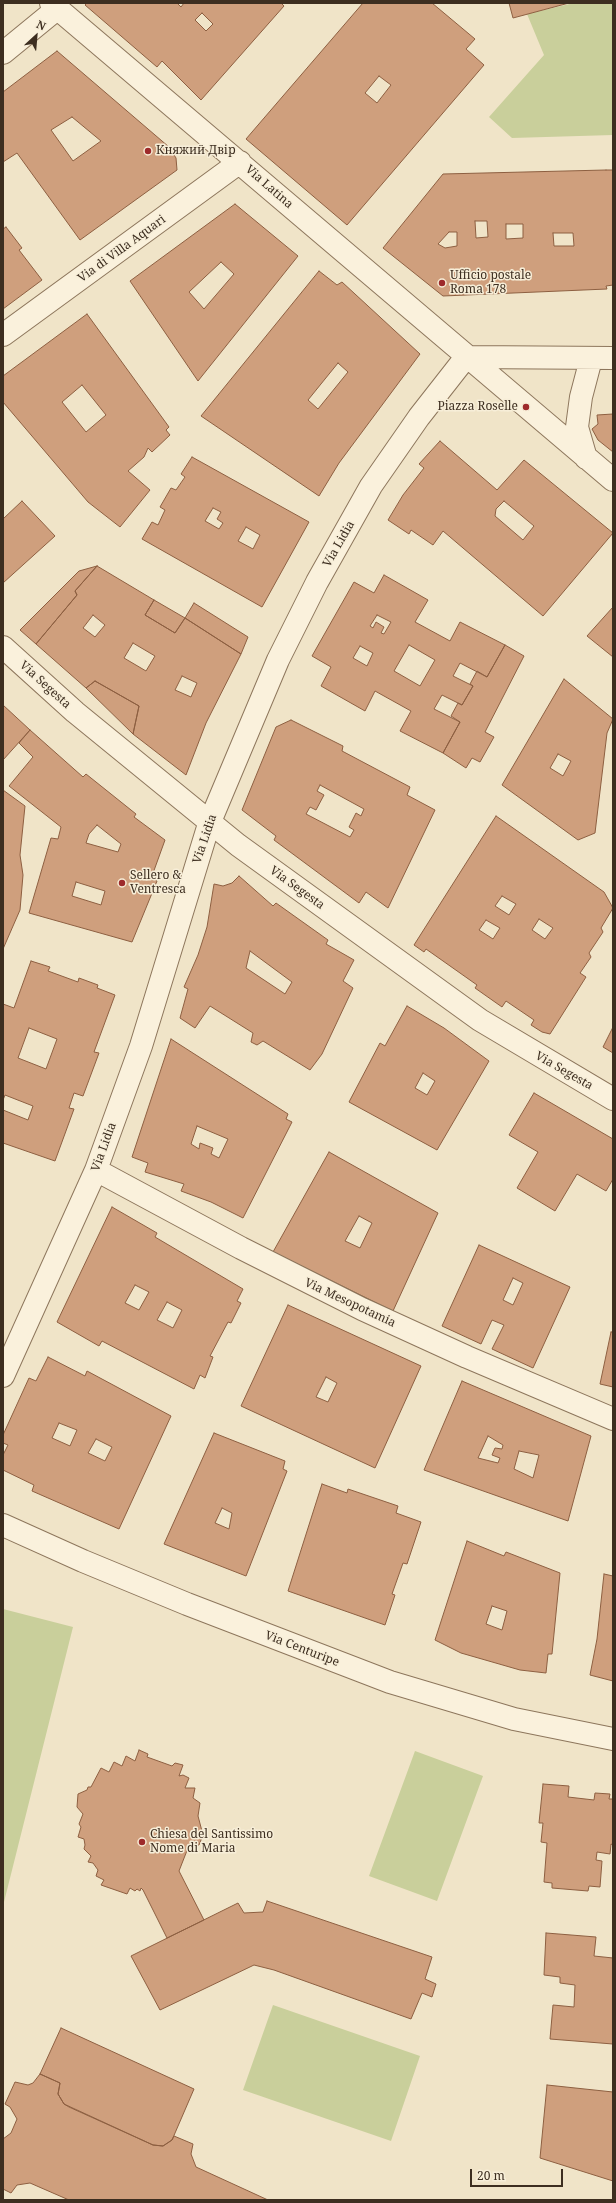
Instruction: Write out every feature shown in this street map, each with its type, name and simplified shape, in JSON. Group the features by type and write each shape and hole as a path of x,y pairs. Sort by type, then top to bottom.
{"street":[{"path":"3,52 54,5"},
{"name":"Via Latina","path":"54,5 240,162 466,358"},
{"name":"Via di Villa Aquari","path":"3,335 240,162"},
{"path":"466,358 613,358"},
{"path":"466,358 613,480"},
{"name":"Via Lidia","path":"3,1376 96,1170 140,1046 209,824 278,660 317,582 371,486 419,417 466,358"},
{"path":"586,458 577,427 581,397 591,359"},
{"name":"Via Segesta","path":"3,647 75,712 209,824 480,1020 613,1099"},
{"name":"Via Mesopotamia","path":"96,1170 241,1248 362,1310 467,1357 613,1419"},
{"name":"Via Centuripe","path":"3,1525 83,1562 187,1604 390,1682 499,1715 613,1739"}],"green space":[{"path":"574,3 613,3 613,135 512,138 489,117 544,55 527,14"},
{"path":"3,1609 73,1627 3,1906"},
{"path":"415,1751 483,1776 437,1901 369,1876"},
{"path":"273,2005 420,2056 391,2141 243,2090"}],"building":[{"path":"87,3 177,3 181,7 184,3 281,3 284,6 201,100 162,61 157,67 85,5","holes":["202,13 213,24 206,31 195,20"]},
{"path":"363,3 432,3 475,39 466,49 484,65 347,225 246,139","holes":["379,76 391,85 377,103 365,93"]},
{"path":"509,3 569,3 513,18"},
{"path":"57,51 169,147 176,158 177,170 80,240 17,153 3,162 3,92","holes":["72,117 101,141 73,161 51,130"]},
{"path":"613,170 613,285 606,286 607,289 443,296 383,248 443,174","holes":["475,221 487,221 488,237 476,238","506,224 523,224 523,238 506,239","449,232 457,232 457,246 445,248 438,244","553,233 573,233 574,246 554,246"]},
{"path":"235,204 298,256 198,381 130,281","holes":["221,262 234,274 204,309 189,292"]},
{"path":"6,227 22,248 19,250 42,280 3,309 3,229"},
{"path":"319,271 337,285 342,282 420,354 339,463 319,496 201,416","holes":["338,363 348,372 318,409 308,400"]},
{"path":"87,314 169,427 166,430 170,435 152,452 148,448 144,457 128,471 150,490 120,527 88,502 3,402 3,376","holes":["82,385 106,415 86,432 62,402"]},
{"path":"613,414 613,452 598,440 592,429 598,424 597,415"},
{"path":"440,441 497,490 524,460 613,533 543,616 443,531 433,545 411,530 409,534 388,520 403,495 424,468 419,464","holes":["504,501 534,526 523,540 495,516 496,509"]},
{"path":"192,457 309,522 262,607 142,539 152,522 158,525 165,510 160,507 171,488 176,490 185,477 181,474","holes":["213,508 221,512 217,519 223,523 219,529 205,521","246,527 260,535 253,549 238,541"]},
{"path":"22,501 55,536 3,583 3,519"},
{"path":"97,566 154,600 145,615 175,633 185,618 241,654 206,723 186,775 133,734 139,706 95,681 86,688 36,644 77,595 75,591","holes":["93,615 105,625 95,637 83,628","133,643 155,656 146,671 124,658","182,676 197,683 191,697 175,690"]},
{"path":"97,566 75,591 77,595 36,644 20,630 79,571"},
{"path":"384,575 428,600 415,622 450,641 460,622 505,645 487,677 460,663 453,676 473,686 462,705 442,695 434,709 460,722 443,753 400,731 411,711 375,691 365,711 321,686 331,667 312,656 354,582 374,593","holes":["377,615 391,622 384,634 381,633 384,627 376,622 373,628 370,626","409,645 435,660 420,686 394,671","360,646 373,653 367,666 353,658"]},
{"path":"154,600 185,618 175,633 145,615"},
{"path":"194,603 248,637 241,654 185,618"},
{"path":"613,607 613,657 587,636"},
{"path":"505,645 524,656 485,732 494,737 480,762 472,758 466,768 443,753 460,722 451,716 458,703 462,705 473,686 470,684 477,671 487,677"},
{"path":"564,679 613,719 607,733 595,833 578,840 502,785","holes":["558,754 571,761 563,776 550,768"]},
{"path":"95,681 139,706 133,734 86,688"},
{"path":"3,705 30,730 3,760"},
{"path":"291,720 343,746 342,751 410,787 407,795 435,810 388,908 366,892 359,903 274,840 276,836 242,810 276,727","holes":["320,785 364,809 361,816 356,813 349,827 354,830 350,837 306,814 310,807 316,810 324,795 317,791"]},
{"path":"30,730 83,777 86,774 136,814 134,817 165,840 152,876 157,881 132,942 29,913 51,838 58,839 61,827 9,786 33,757 19,743","holes":["97,825 121,844 118,852 86,843 89,834","76,882 105,891 101,905 72,896"]},
{"path":"3,790 25,806 20,855 23,875 20,910 3,949"},
{"path":"496,816 604,892 613,908 601,928 603,932 589,953 591,957 580,973 586,977 550,1034 542,1032 531,1025 534,1020 506,1001 502,1007 475,988 477,985 426,949 424,952 414,945","holes":["502,896 516,904 509,915 495,906","539,919 553,928 545,939 532,930","486,920 500,928 493,939 479,930"]},
{"path":"239,876 273,906 276,903 328,940 326,944 354,960 343,981 353,988 322,1054 310,1070 263,1041 257,1045 251,1042 253,1033 210,1006 195,1028 180,1018 188,989 184,987 198,955 207,927 214,884 223,886 232,883","holes":["250,951 292,982 285,994 246,968"]},
{"path":"31,961 50,967 48,971 78,982 79,978 98,985 97,988 115,995 94,1052 99,1053 83,1096 74,1093 69,1108 74,1109 55,1161 3,1143 3,1110 28,1120 33,1106 5,1095 3,1100 3,1004 14,1008","holes":["29,1028 57,1039 46,1069 18,1058"]},
{"path":"407,1006 444,1028 489,1061 437,1150 349,1102 380,1043 385,1046","holes":["423,1073 435,1081 427,1095 415,1088"]},
{"path":"613,1027 613,1053 603,1047"},
{"path":"171,1039 288,1114 286,1119 292,1122 243,1218 211,1202 181,1191 184,1184 145,1172 148,1163 132,1157","holes":["197,1126 228,1139 219,1158 211,1154 213,1148 200,1143 199,1149 191,1144"]},
{"path":"534,1093 613,1139 613,1179 606,1191 577,1174 555,1211 517,1188 538,1152 509,1135"},
{"path":"329,1152 438,1213 393,1311 273,1252","holes":["359,1216 372,1223 360,1248 345,1241"]},
{"path":"112,1207 157,1233 155,1237 243,1289 237,1301 241,1303 231,1323 228,1322 210,1356 213,1357 205,1378 200,1375 194,1389 102,1341 99,1346 57,1322","holes":["135,1285 149,1292 139,1310 125,1303","167,1302 182,1310 173,1328 157,1320"]},
{"path":"479,1245 570,1287 533,1368 492,1349 504,1325 492,1320 481,1344 442,1326","holes":["513,1278 523,1283 513,1305 503,1300"]},
{"path":"288,1305 421,1366 375,1468 241,1406","holes":["326,1377 337,1383 328,1402 316,1397"]},
{"path":"611,1332 613,1332 613,1387 600,1384"},
{"path":"48,1357 85,1376 87,1371 171,1416 119,1529 32,1491 34,1485 3,1470 3,1455 8,1445 3,1443 3,1435 29,1378 36,1381","holes":["59,1423 77,1430 70,1446 52,1438","96,1439 112,1447 105,1461 88,1453"]},
{"path":"462,1381 591,1436 568,1521 424,1470","holes":["488,1436 503,1445 502,1449 495,1448 492,1455 500,1458 498,1463 478,1458","519,1451 539,1455 533,1478 514,1469"]},
{"path":"214,1433 285,1461 283,1469 287,1471 246,1576 164,1544","holes":["222,1508 232,1513 229,1529 215,1523"]},
{"path":"322,1484 347,1493 348,1489 398,1506 396,1513 421,1522 407,1564 403,1563 392,1594 395,1595 385,1625 288,1591"},
{"path":"467,1541 504,1556 506,1552 560,1573 552,1654 548,1654 546,1673 520,1670 461,1653 435,1640","holes":["492,1606 507,1611 502,1630 486,1624"]},
{"path":"604,1574 613,1576 613,1681 590,1675 597,1639"},
{"name":"Chiesa del Santissimo Nome di Maria","path":"139,1750 148,1754 147,1757 172,1766 175,1763 183,1765 179,1776 183,1775 189,1778 185,1788 195,1788 193,1798 200,1803 198,1816 203,1835 199,1845 188,1848 179,1871 204,1920 167,1938 141,1888 140,1891 137,1889 135,1891 130,1888 127,1894 101,1885 104,1880 96,1876 98,1870 93,1863 88,1862 91,1856 84,1849 84,1839 78,1837 81,1827 79,1824 83,1814 77,1807 78,1794 87,1790 88,1787 91,1787 101,1768 109,1772 114,1762 122,1766 126,1756 135,1761"},
{"path":"543,1784 569,1786 568,1797 594,1800 595,1793 610,1794 609,1799 613,1799 613,1845 611,1844 610,1854 597,1852 596,1860 602,1861 600,1887 589,1886 588,1891 552,1888 552,1883 544,1882 547,1843 541,1842 543,1823 539,1823"},
{"path":"267,1901 432,1957 425,1979 436,1984 432,1997 422,1993 411,2019 274,1970 254,1965 160,2010 131,1956 238,1903 244,1913 263,1912"},
{"path":"546,1933 596,1937 594,1956 613,1958 613,2044 550,2039 553,2005 574,2007 575,1985 560,1983 560,1977 544,1975"},
{"path":"61,2028 194,2089 172,2140 163,2146 153,2145 64,2104 58,2094 60,2083 40,2074"},
{"path":"40,2074 60,2083 58,2094 64,2104 69,2107 153,2145 163,2146 172,2140 174,2136 193,2144 191,2154 196,2167 268,2200 69,2200 30,2183 17,2185 11,2193 3,2189 3,2139 11,2133 17,2119 10,2107 5,2104 15,2082 28,2085 33,2083"},
{"path":"547,2085 613,2092 613,2181 540,2158"}],"place":[{"name":"Княжий Двір","path":"148,151"},
{"name":"Ufficio postale Roma 178","path":"442,283"},
{"name":"Piazza Roselle","path":"526,407"},
{"name":"Sellero & Ventresca","path":"122,883"},
{"name":"Chiesa del Santissimo Nome di Maria","path":"142,1842"}]}
